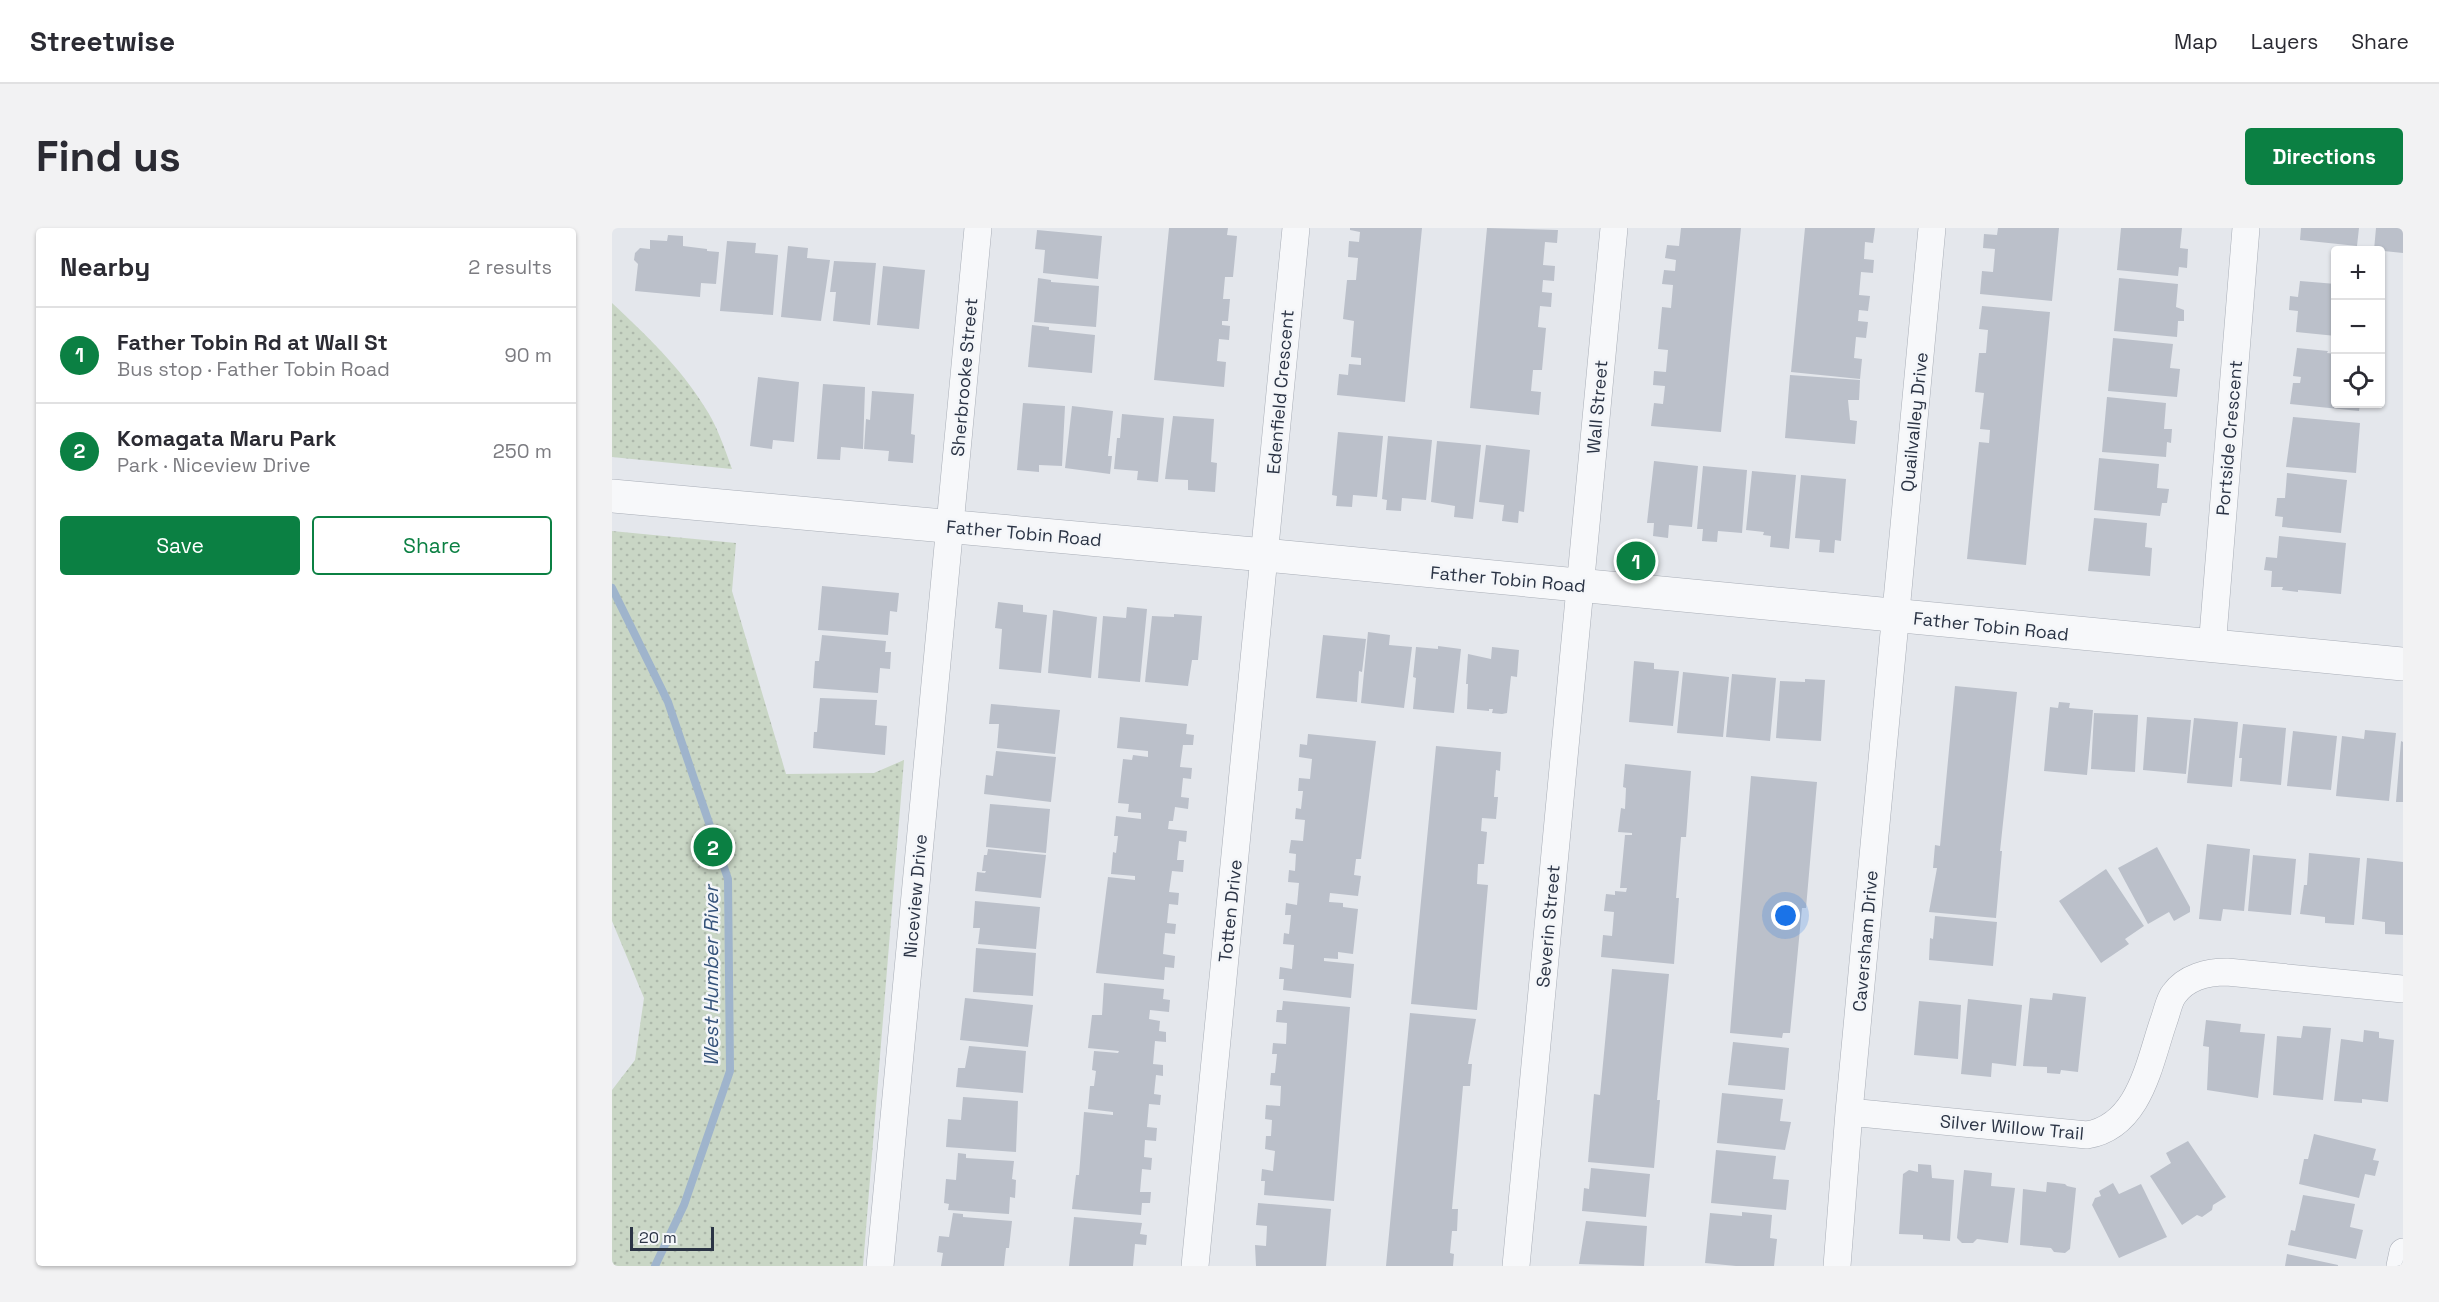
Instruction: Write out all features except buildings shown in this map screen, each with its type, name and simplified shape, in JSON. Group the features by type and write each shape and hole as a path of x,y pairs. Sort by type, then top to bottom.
{"street":[{"name":"Sherbrooke Street","path":"950,526 978,228"},
{"name":"Edenfield Crescent","path":"1265,555 1296,228"},
{"name":"Wall Street","path":"1580,585 1614,228"},
{"name":"Quailvalley Drive","path":"1895,617 1932,228"},
{"name":"Portside Crescent","path":"2212,648 2246,228"},
{"name":"Father Tobin Road","path":"612,496 1265,555 2212,648 2403,664"},
{"name":"Niceview Drive","path":"880,1266 950,526"},
{"name":"Totten Drive","path":"1196,1266 1265,555"},
{"name":"Severin Street","path":"1516,1266 1580,585"},
{"name":"Caversham Drive","path":"1837,1266 1895,617"},
{"name":"Silver Willow Trail","path":"1849,1112 2087,1135 2099,1133 2119,1120 2134,1103 2174,994 2189,981 2206,972 2227,972 2403,989"},
{"path":"2400,1266 2403,1252"}],"green space":[{"path":"612,303 661,352 695,392 713,421 732,469 612,457"},
{"path":"612,531 736,543 732,591 786,774 874,773 904,760 863,1266 612,1266 612,1090 635,1060 644,998 612,921"}],"waterway":[{"name":"West Humber River","path":"612,588 668,702 728,879 730,1071 684,1205 655,1266"}],"place":[{"name":"Father Tobin Rd at Wall St","path":"1636,561"},
{"name":"Komagata Maru Park","path":"713,847"}]}
